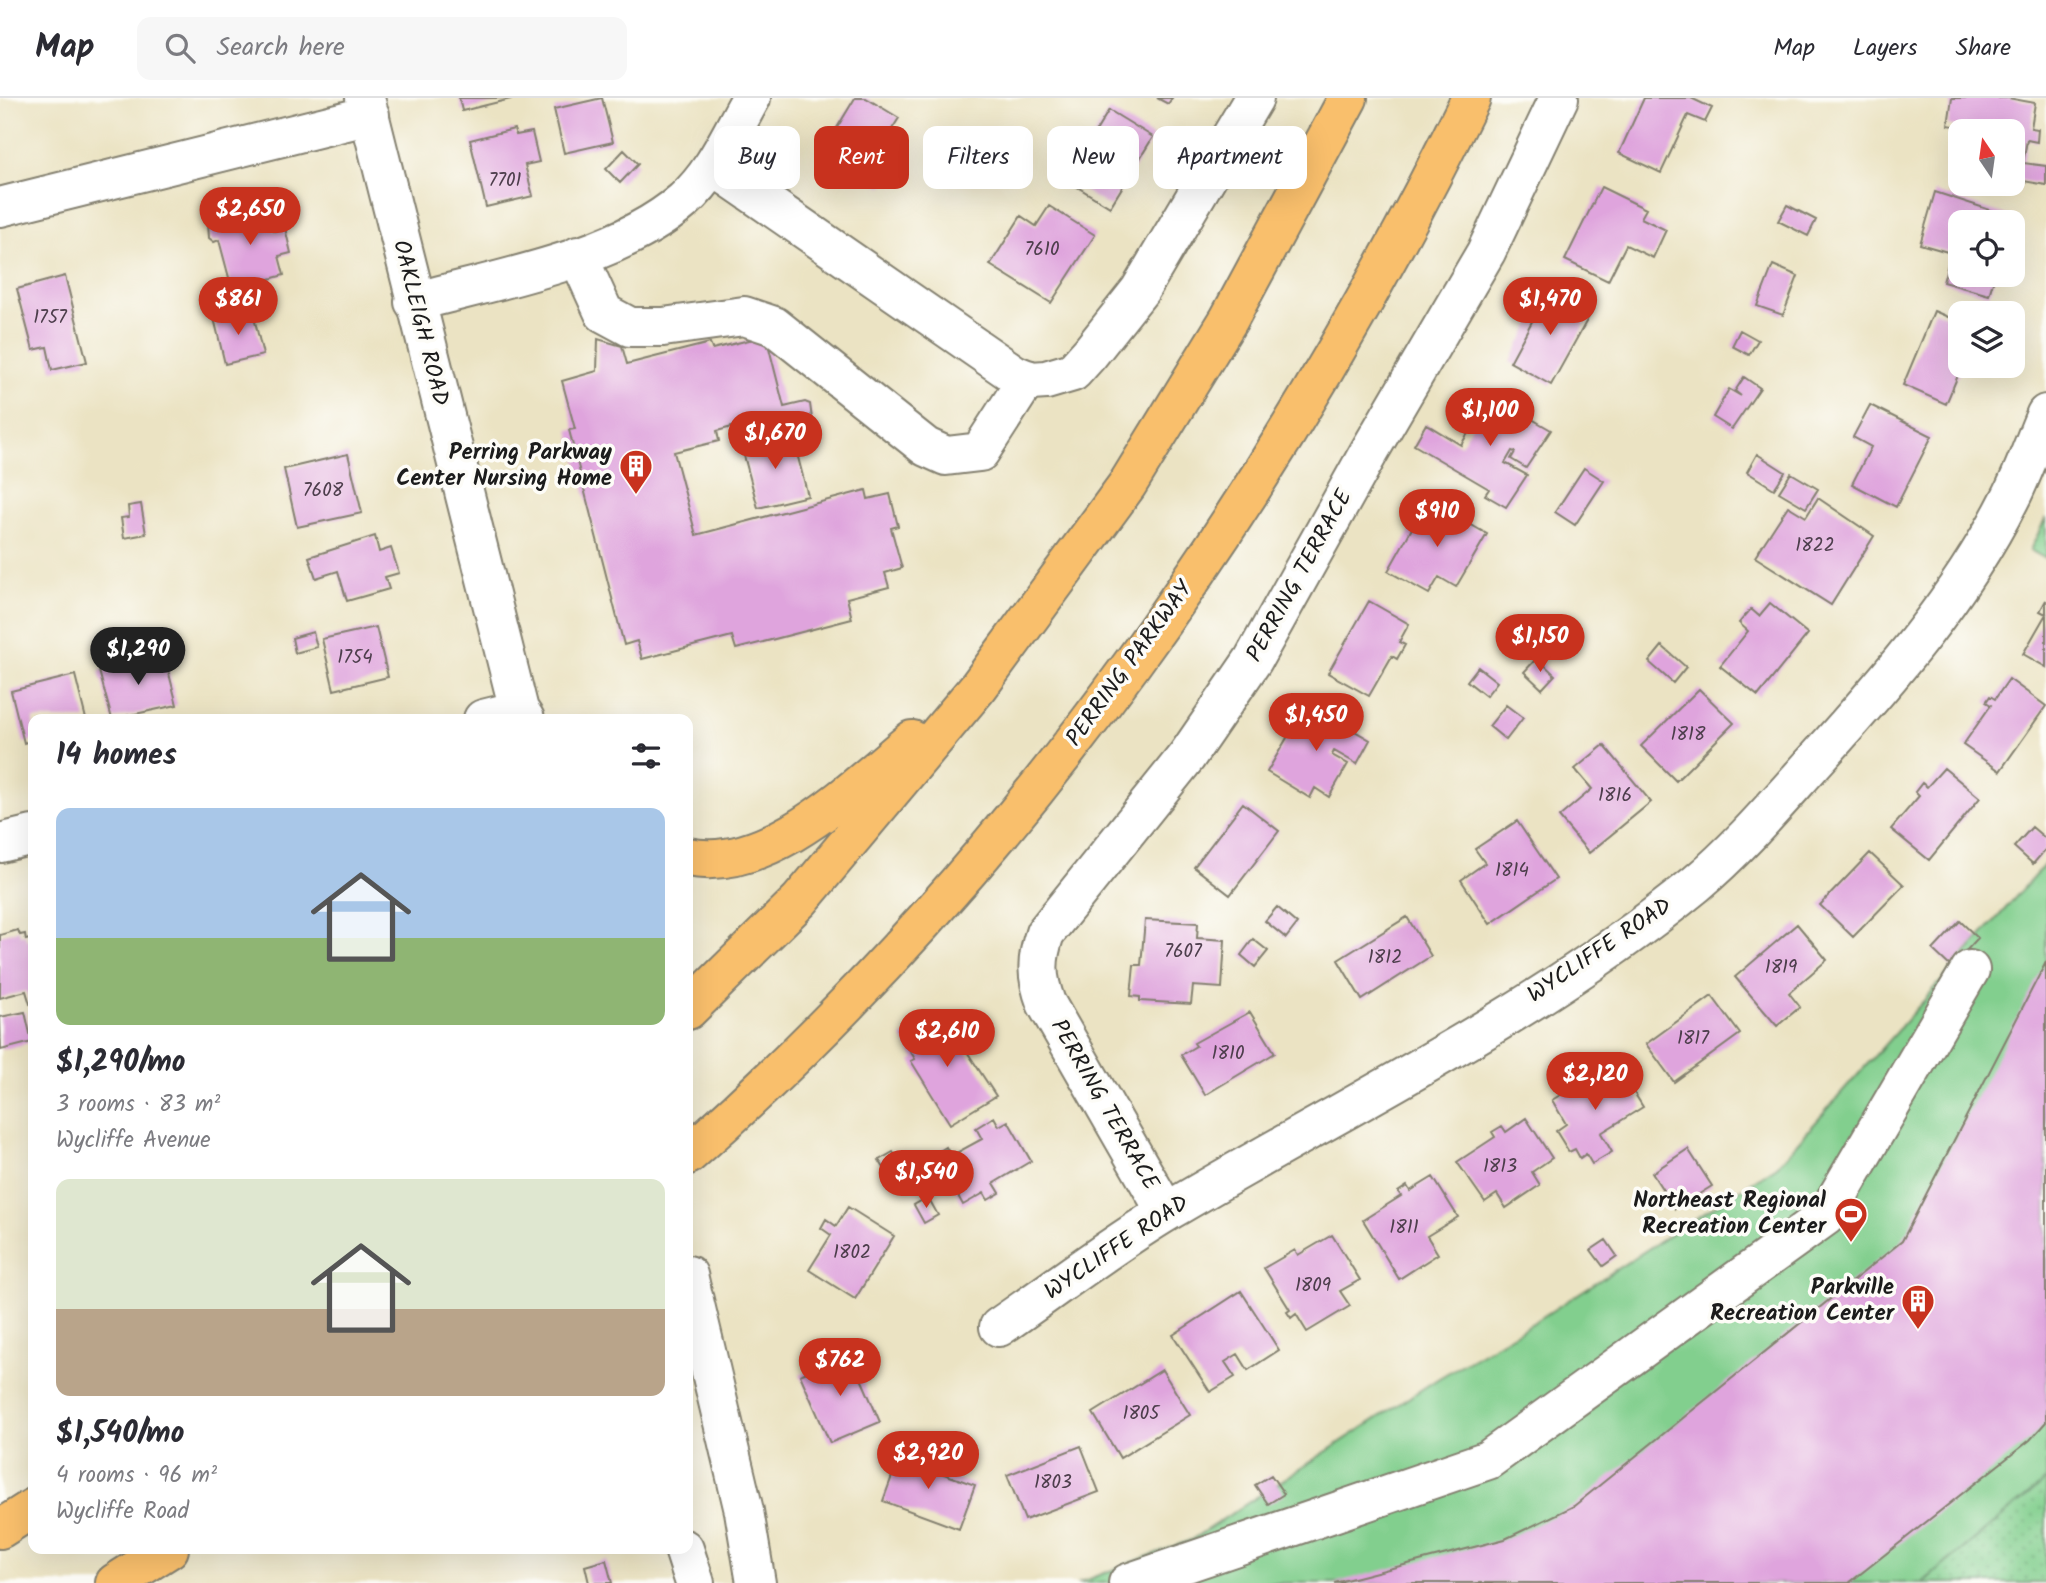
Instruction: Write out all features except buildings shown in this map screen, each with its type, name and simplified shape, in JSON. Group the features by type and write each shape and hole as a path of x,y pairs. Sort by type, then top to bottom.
{"main road":[{"path":"693,1005 800,900 979,686 1127,485 1229,319 1348,98"},
{"name":"PERRING PARKWAY","path":"693,1150 870,983 1062,758 1216,544 1318,385 1417,207 1471,98"},
{"path":"693,857 734,857 772,844 812,821 979,686"},
{"path":"0,1529 28,1511"},
{"path":"115,1583 161,1554"}],"street":[{"path":"414,302 578,256 616,243 648,226 684,200 713,166 751,98"},
{"path":"713,166 1014,374 1027,379 1046,380 1073,372 1140,290 1254,98"},
{"name":"PERRING TERRACE","path":"1166,1212 1046,1003 1038,981 1036,959 1045,933 1187,755 1254,660 1369,452 1486,252 1559,98"},
{"path":"0,207 368,107"},
{"name":"OAKLEIGH ROAD","path":"368,107 510,714"},
{"path":"578,256 604,313 630,327 663,327 744,316 774,326 926,447 946,456 980,452 1027,379"},
{"name":"WYCLIFFE ROAD","path":"999,1327 1166,1212 1450,1049 1642,925 1699,881 1779,801 1876,694 1950,600 2010,499 2046,414"},
{"path":"0,844 28,836"},
{"path":"1128,1583 1488,1460 1826,1216 1970,970"},
{"path":"693,1296 744,1511 756,1583"},
{"path":"686,1554 695,1583"}],"green space":[{"path":"2046,518 2046,559 2030,550"},
{"name":"Northeast Regional Recreation Center","path":"2046,863 2046,1480 1922,1583 1078,1583 1191,1540 1439,1378 1536,1321 1777,1166"},
{"path":"2046,1480 2046,1583 1922,1583"}],"place":[{"name":"Perring Parkway Center Nursing Home","path":"636,496"},
{"name":"Northeast Regional Recreation Center","path":"1851,1244"},
{"name":"Parkville Recreation Center","path":"1918,1331"}]}
